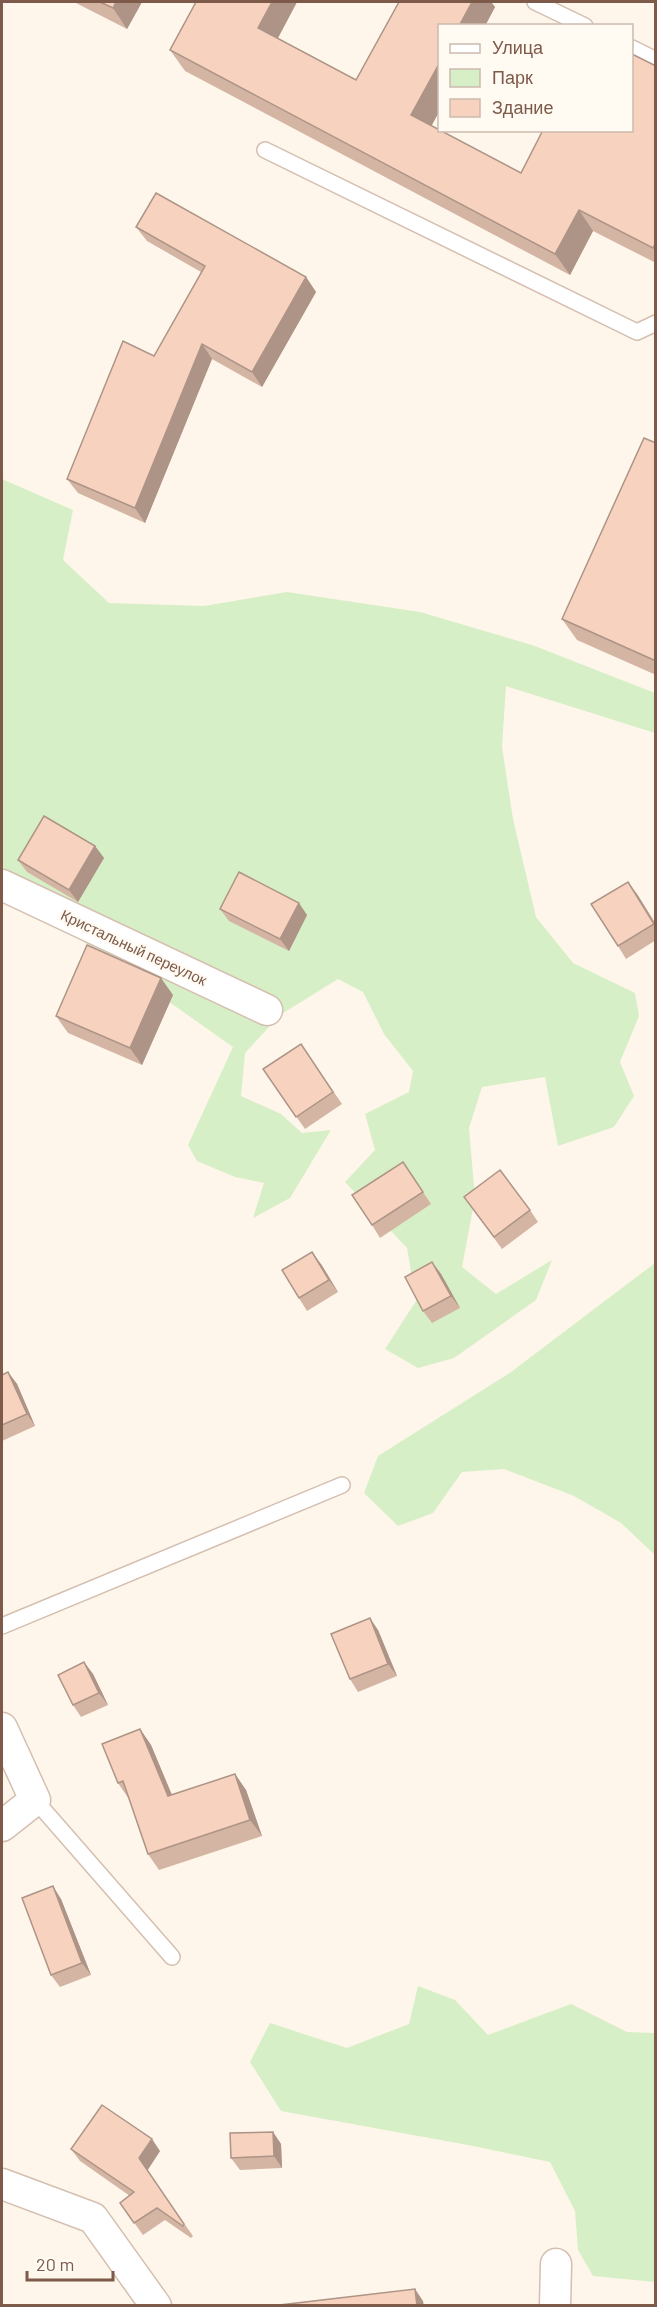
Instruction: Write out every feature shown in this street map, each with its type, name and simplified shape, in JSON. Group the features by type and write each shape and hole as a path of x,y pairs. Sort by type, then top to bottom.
{"street":[{"name":"Кристальный переулок","path":"2,885 267,1010"},
{"path":"2,1728 34,1800 2,1826"},
{"path":"2,2184 93,2218 156,2306"},
{"path":"555,2306 556,2264"}],"lane":[{"path":"535,2 581,24"},
{"path":"633,48 656,60"},
{"path":"265,150 637,332 656,322"},
{"path":"2,1626 342,1485"},
{"path":"34,1800 172,1957"}],"green space":[{"path":"2,479 73,510 63,560 109,603 204,606 287,592 420,612 532,645 655,693 655,733 506,686 502,747 513,819 536,917 573,963 635,993 639,1016 620,1062 634,1096 614,1127 558,1146 545,1077 482,1087 469,1128 475,1198 462,1267 496,1294 552,1260 536,1300 454,1358 418,1368 385,1349 416,1301 407,1248 345,1182 375,1150 365,1114 409,1092 413,1071 384,1034 363,992 338,979 280,1015 245,1053 241,1096 281,1114 302,1133 331,1130 290,1198 253,1218 264,1183 235,1177 197,1161 188,1145 233,1047 40,911 2,889"},
{"path":"655,1263 655,1555 621,1523 574,1496 504,1469 462,1472 433,1513 398,1526 364,1493 378,1456 511,1372"},
{"path":"418,1986 455,2000 488,2035 571,2004 627,2032 655,2033 655,2282 593,2276 578,2250 575,2211 550,2162 281,2111 250,2062 270,2023 347,2048 409,2024"}],"building":[{"path":"100,2 116,2 113,8"},
{"path":"196,2 272,2 258,28 356,80 399,2 472,2 460,24 438,24 438,66 411,115 438,129 438,132 443,132 521,173 542,132 633,132 633,54 656,66 656,242 653,248 579,210 555,254 170,50"},
{"path":"156,193 306,277 252,372 202,344 135,508 67,479 123,341 154,356 205,266 136,227"},
{"path":"644,438 656,443 656,661 562,619"},
{"path":"44,816 95,846 69,890 18,860"},
{"path":"239,872 299,903 280,939 220,909"},
{"path":"628,882 654,924 618,946 591,904"},
{"path":"87,945 161,978 130,1048 56,1016"},
{"path":"301,1044 333,1092 296,1117 263,1069"},
{"path":"403,1162 423,1192 372,1225 352,1195"},
{"path":"500,1170 530,1210 494,1237 464,1197"},
{"path":"312,1252 329,1280 299,1298 282,1270"},
{"path":"432,1262 451,1296 423,1311 405,1277"},
{"path":"8,1372 27,1414 2,1425 2,1375"},
{"path":"370,1618 388,1664 350,1679 331,1634"},
{"path":"84,1662 99,1693 73,1705 58,1675"},
{"path":"140,1729 168,1796 235,1774 250,1820 148,1854 123,1781 118,1783 102,1744"},
{"path":"53,1886 82,1963 51,1975 22,1898"},
{"path":"102,2105 152,2139 139,2158 184,2224 183,2226 157,2208 134,2223 120,2203 134,2192 71,2149"},
{"path":"273,2132 274,2156 231,2158 230,2133"},
{"path":"415,2289 417,2306 280,2306 280,2305"}]}
